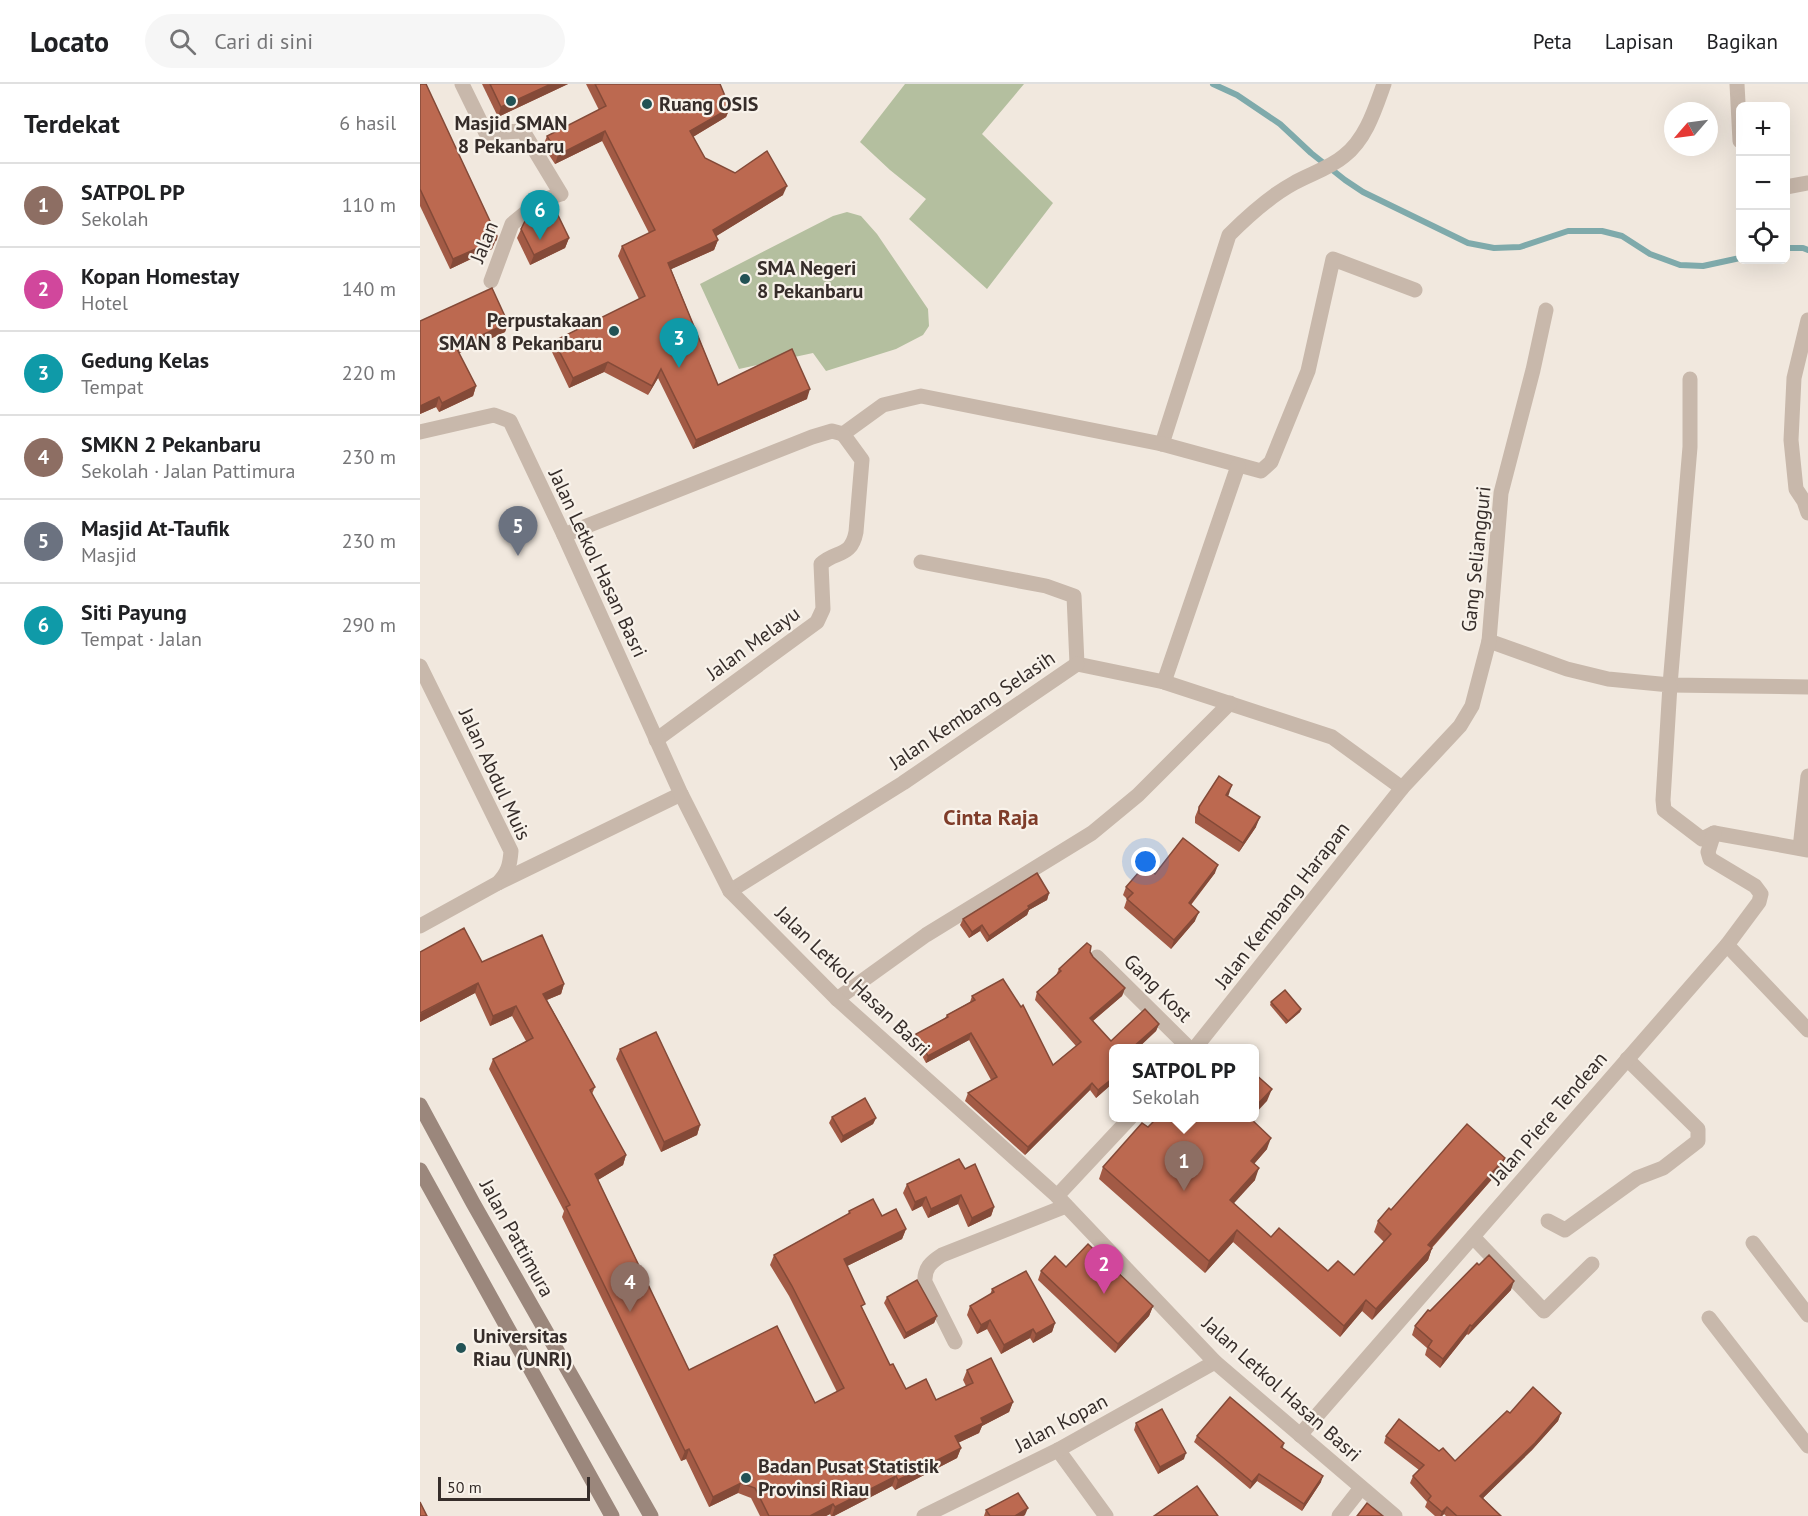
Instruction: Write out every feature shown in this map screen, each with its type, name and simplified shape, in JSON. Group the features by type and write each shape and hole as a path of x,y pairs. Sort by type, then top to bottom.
{"main road":[{"name":"Jalan Pattimura","path":"420,1105 473,1203 651,1516"},
{"path":"420,1170 612,1516"}],"street":[{"name":"Jalan","path":"462,84 486,133 523,131 561,194 540,201 512,224 491,281"},
{"path":"1162,444 1229,235 1253,211 1292,184 1344,156 1357,142 1370,121 1384,84"},
{"path":"1737,84 1738,102"},
{"path":"1790,186 1808,183"},
{"path":"564,535 812,437 832,431 843,434 883,405 921,396 1162,444 1261,471 1271,462 1308,371 1333,259 1415,290"},
{"name":"Gang Seliangguri","path":"1402,788 1460,726 1472,706 1489,641 1501,493 1546,310"},
{"path":"1808,320 1794,378 1791,440 1796,489 1808,513"},
{"path":"1690,379 1690,447 1670,685 1664,810 1702,840 1714,833 1804,849 1808,776"},
{"name":"Jalan Letkol Hasan Basri","path":"420,432 494,415 510,421 681,794 730,891 837,999 1061,1201 1215,1362 1395,1516"},
{"name":"Jalan Melayu","path":"656,740 821,617 823,609 821,564 849,549 854,544 856,532 862,460 843,434"},
{"path":"1164,682 1238,466"},
{"name":"Jalan Kembang Selasih","path":"730,891 903,783 1077,664 1074,596 1046,586 921,562"},
{"path":"1489,641 1577,672 1608,679 1670,685 1808,687"},
{"path":"1077,664 1164,682 1332,737 1402,788"},
{"name":"Jalan Abdul Muis","path":"420,666 511,851 510,864 505,876 498,883"},
{"path":"837,999 926,935 1092,833 1138,795 1230,703"},
{"name":"Jalan Kembang Harapan","path":"1198,1044 1402,788"},
{"path":"420,926 498,883 681,794"},
{"name":"Jalan Piere Tendean","path":"1300,1435 1727,945 1759,902 1761,894 1755,886 1710,859 1707,852 1714,833"},
{"path":"1727,945 1808,1030"},
{"name":"Gang Kost","path":"1097,957 1185,1044"},
{"path":"1548,1221 1567,1229 1637,1178 1663,1168 1698,1141 1698,1129 1627,1059"},
{"path":"955,1342 925,1282 924,1273 932,1261 942,1254 1061,1201 1127,1122"},
{"path":"1473,1237 1544,1311 1592,1264"},
{"path":"1753,1243 1808,1315"},
{"path":"1709,1318 1808,1446"},
{"name":"Jalan Kopan","path":"924,1516 1058,1449 1215,1362"},
{"path":"1058,1449 1106,1516"},
{"path":"1339,1516 1361,1488"}],"green space":[{"path":"905,84 1024,84 982,134 1053,203 987,289 909,219 926,199 860,142"},
{"path":"847,212 861,216 877,234 928,309 929,326 923,335 896,349 826,371 813,353 739,369 700,284 833,216"}],"building":[{"path":"420,84 426,84 497,236 496,240 453,259 420,189"},
{"path":"490,84 551,84 501,107"},
{"path":"595,84 720,84 730,108 690,131 705,158 735,173 767,151 787,186 713,230 718,240 668,263 718,385 792,349 810,389 696,440 661,369 652,386 608,362 573,378 554,341 645,296 622,246 655,230 605,131 558,155 547,136 606,106"},
{"path":"553,205 569,238 534,255 521,229 526,219"},
{"path":"492,288 508,323 456,347 476,386 442,403 439,397 420,406 420,321"},
{"path":"1219,776 1232,785 1226,795 1260,817 1243,843 1199,813 1199,807"},
{"path":"1183,838 1218,865 1189,903 1199,912 1174,940 1127,899 1133,893 1126,887 1145,865 1155,874"},
{"path":"1037,873 1049,893 989,936 982,925 972,932 963,919"},
{"path":"464,928 482,962 542,935 564,984 543,994 595,1087 590,1090 626,1155 595,1174 689,1370 777,1326 815,1403 844,1388 774,1255 873,1199 882,1216 896,1209 906,1229 844,1259 865,1304 861,1306 890,1365 893,1364 906,1389 926,1379 936,1400 973,1383 967,1370 991,1358 1013,1402 981,1418 983,1423 955,1436 961,1448 898,1480 896,1476 835,1507 833,1504 810,1516 769,1516 755,1488 741,1483 713,1497 689,1449 685,1451 566,1207 570,1205 493,1059 533,1038 516,1006 493,1016 478,983 420,1013 420,952"},
{"path":"1087,943 1091,946 1090,952 1093,957 1125,988 1090,1018 1111,1041 1145,1009 1159,1024 1136,1044 1109,1044 1109,1081 1098,1090 1092,1083 1028,1147 968,1093 997,1077 971,1033 928,1056 916,1034 975,1000 972,996 1003,979 1021,1007 1023,1005 1053,1065 1081,1042 1037,992 1061,971 1059,969"},
{"path":"1285,990 1301,1009 1288,1021 1271,1002"},
{"path":"656,1032 700,1125 664,1142 620,1049"},
{"path":"1259,1077 1272,1089 1259,1103"},
{"path":"865,1098 876,1118 843,1136 832,1117"},
{"path":"1153,1122 1254,1122 1271,1138 1251,1161 1259,1168 1230,1200 1271,1237 1279,1228 1328,1271 1338,1261 1354,1275 1391,1234 1378,1221 1389,1208 1391,1210 1467,1124 1505,1158 1428,1245 1432,1248 1376,1309 1366,1300 1344,1326 1237,1230 1209,1261 1103,1167 1142,1123 1148,1127"},
{"path":"959,1159 965,1169 975,1164 994,1207 972,1218 961,1195 931,1209 926,1197 915,1202 907,1184"},
{"path":"1088,1244 1153,1306 1118,1344 1041,1271 1055,1256 1066,1267"},
{"path":"1489,1255 1514,1281 1472,1326 1470,1325 1443,1359 1428,1347 1432,1341 1415,1326 1428,1310 1430,1311 1477,1263 1479,1265"},
{"path":"1026,1271 1055,1323 1036,1334 1033,1329 1004,1345 990,1320 981,1325 970,1306 994,1292 992,1289"},
{"path":"917,1280 937,1316 906,1333 887,1297"},
{"path":"1533,1387 1561,1413 1535,1443 1480,1496 1501,1516 1457,1516 1447,1507 1442,1512 1428,1500 1431,1496 1413,1476 1424,1465 1386,1436 1399,1419 1439,1451 1443,1448 1455,1461 1507,1411 1510,1413"},
{"path":"1230,1397 1284,1443 1281,1447 1323,1476 1304,1504 1259,1474 1252,1482 1197,1436"},
{"path":"1162,1409 1186,1453 1160,1467 1136,1423"},
{"path":"1197,1486 1218,1516 1154,1516"},
{"path":"1018,1493 1028,1508 1015,1516 990,1516 986,1510"},
{"path":"420,1502 427,1516 420,1516"},
{"path":"1367,1503 1383,1516 1357,1516"}],"waterway":[{"path":"1213,84 1237,95 1280,124 1311,153 1363,192 1468,243 1494,248 1520,247 1568,231 1602,231 1622,236 1650,254 1680,265 1703,266 1736,259"},
{"path":"1790,248 1808,250"}],"place":[{"name":"Masjid SMAN 8 Pekanbaru","path":"511,101"},
{"name":"Ruang OSIS","path":"647,104"},
{"name":"Siti Payung","path":"540,240"},
{"name":"SMA Negeri 8 Pekanbaru","path":"745,279"},
{"name":"Perpustakaan SMAN 8 Pekanbaru","path":"614,331"},
{"name":"Gedung Kelas","path":"679,368"},
{"name":"Masjid At-Taufik","path":"518,556"},
{"name":"SATPOL PP","path":"1184,1191"},
{"name":"Kopan Homestay","path":"1104,1294"},
{"name":"SMKN 2 Pekanbaru","path":"630,1312"},
{"name":"Universitas Riau (UNRI)","path":"461,1348"},
{"name":"Badan Pusat Statistik Provinsi Riau","path":"746,1478"}],"district":[{"name":"Cinta Raja","path":"991,817"}]}
